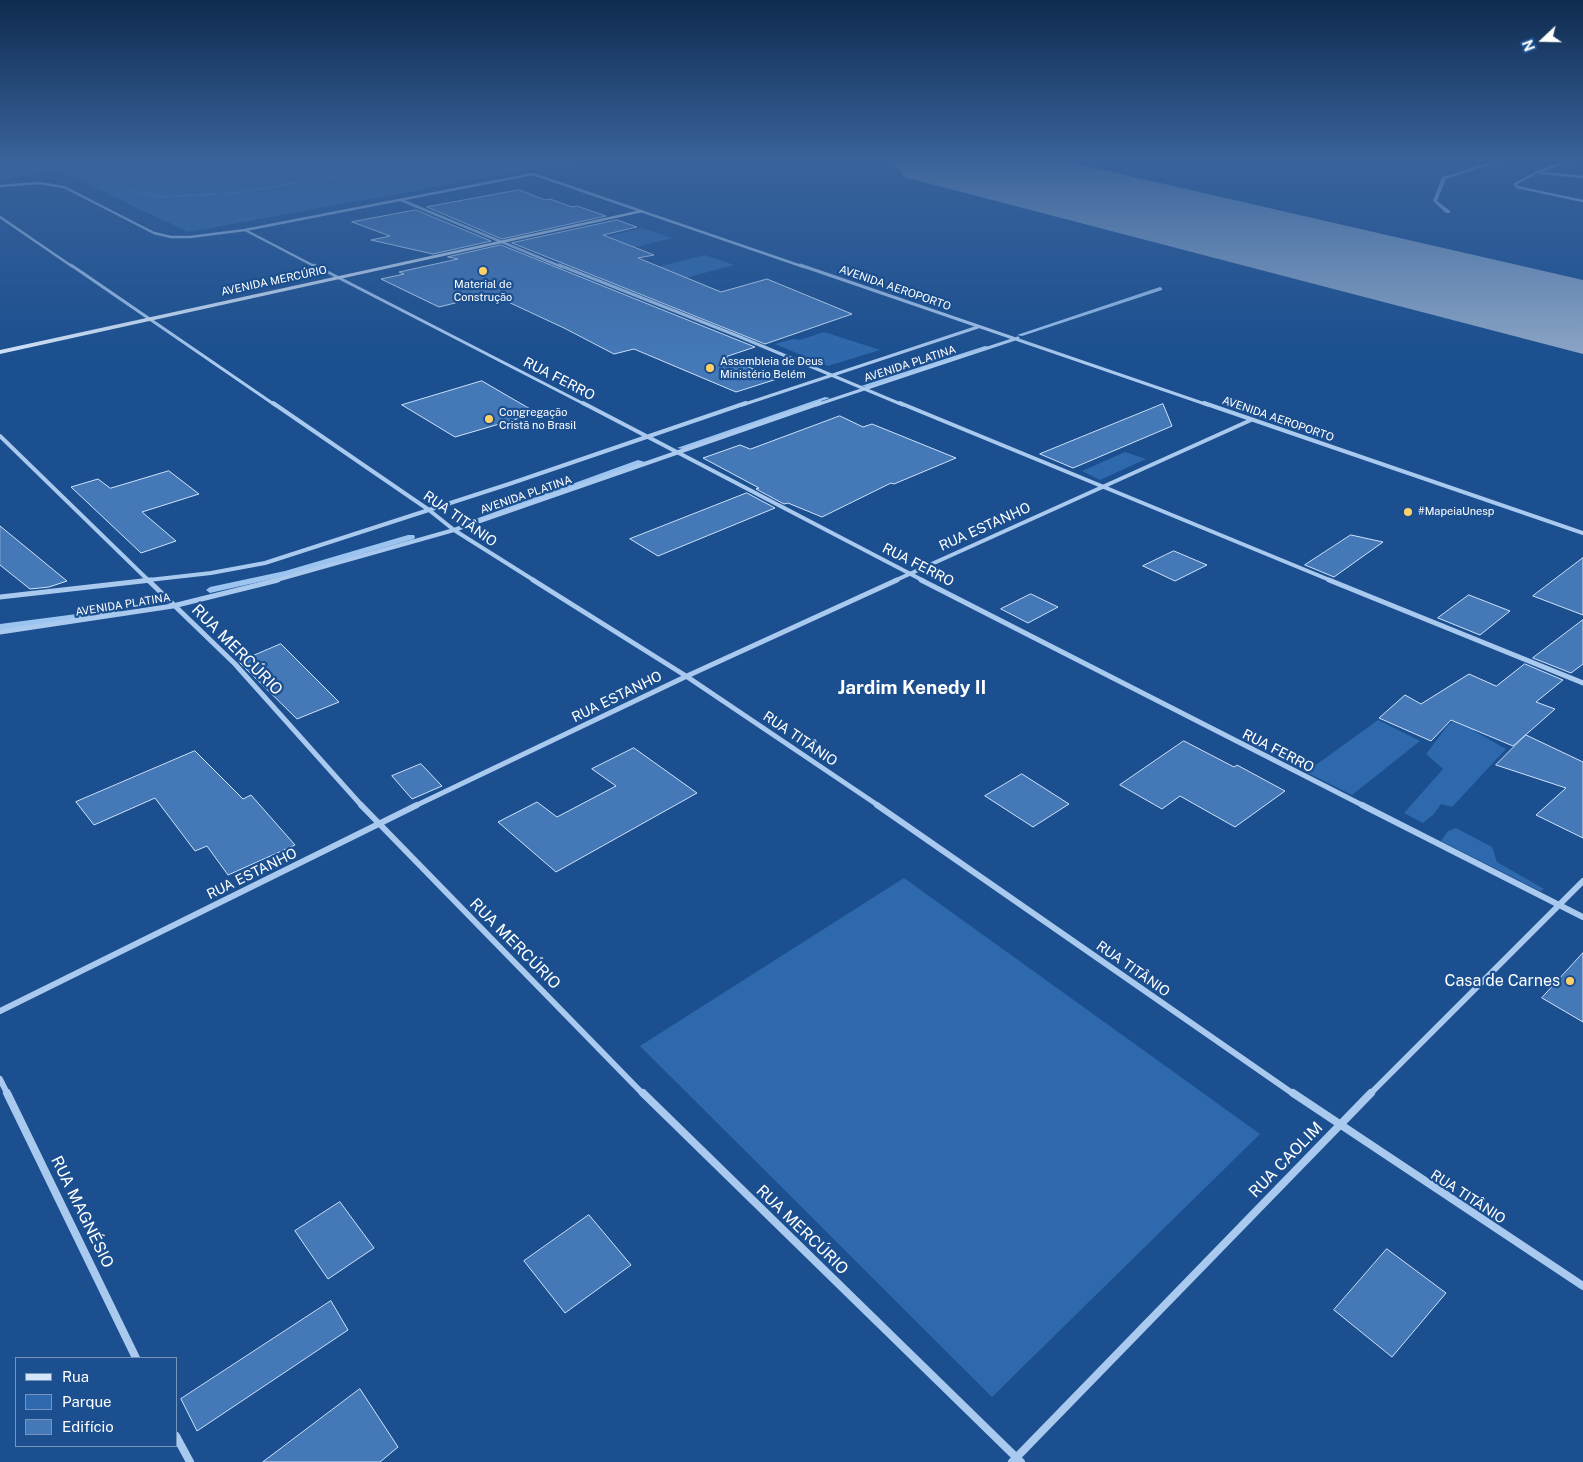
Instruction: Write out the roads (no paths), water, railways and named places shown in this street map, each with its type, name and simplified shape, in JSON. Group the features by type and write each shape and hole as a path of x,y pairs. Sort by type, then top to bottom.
{"street":[{"name":"RUA TITÂNIO","path":"13,226 429,510 454,530 686,676 833,775 1339,1125 1583,1286"},
{"name":"AVENIDA AEROPORTO","path":"141,226 154,233 172,237 212,235 264,226"},
{"path":"462,226 738,336 1103,488 1583,683"},
{"name":"AVENIDA MERCÚRIO","path":"0,352 568,226"},
{"name":"AVENIDA AEROPORTO","path":"686,226 1018,338 1583,533"},
{"name":"RUA FERRO","path":"245,230 647,436 676,453 1280,765 1583,916"},
{"name":"AVENIDA PLATINA","path":"0,597 212,573 265,563 979,326"},
{"name":"AVENIDA PLATINA","path":"0,632 173,606 263,584 454,530 724,435 1018,338"},
{"name":"RUA ESTANHO","path":"0,1011 378,824 686,676 908,573 1103,488 1252,420"},
{"name":"RUA MERCÚRIO","path":"0,436 173,606 235,664 378,824 674,1125 1016,1460"},
{"name":"RUA CAOLIM","path":"1016,1460 1339,1125 1583,881"},
{"name":"RUA MAGNÉSIO","path":"0,1079 136,1357"},
{"path":"178,1440 190,1462"}],"waterway":[{"path":"1020,335 1160,289"},
{"path":"864,386 987,347"},
{"path":"681,448 827,398"},
{"path":"463,525 641,462"},
{"path":"210,590 287,573 411,537"},
{"path":"0,627 115,612"}],"place":[{"name":"Material de Construção","path":"483,271"},
{"name":"Assembleia de Deus Ministério Belém","path":"710,368"},
{"name":"Congregação Cristã no Brasil","path":"489,419"},
{"name":"#MapeiaUnesp","path":"1408,512"},
{"name":"Casa de Carnes","path":"1570,981"}],"district":[{"name":"Jardim Kenedy II","path":"912,688"}]}
